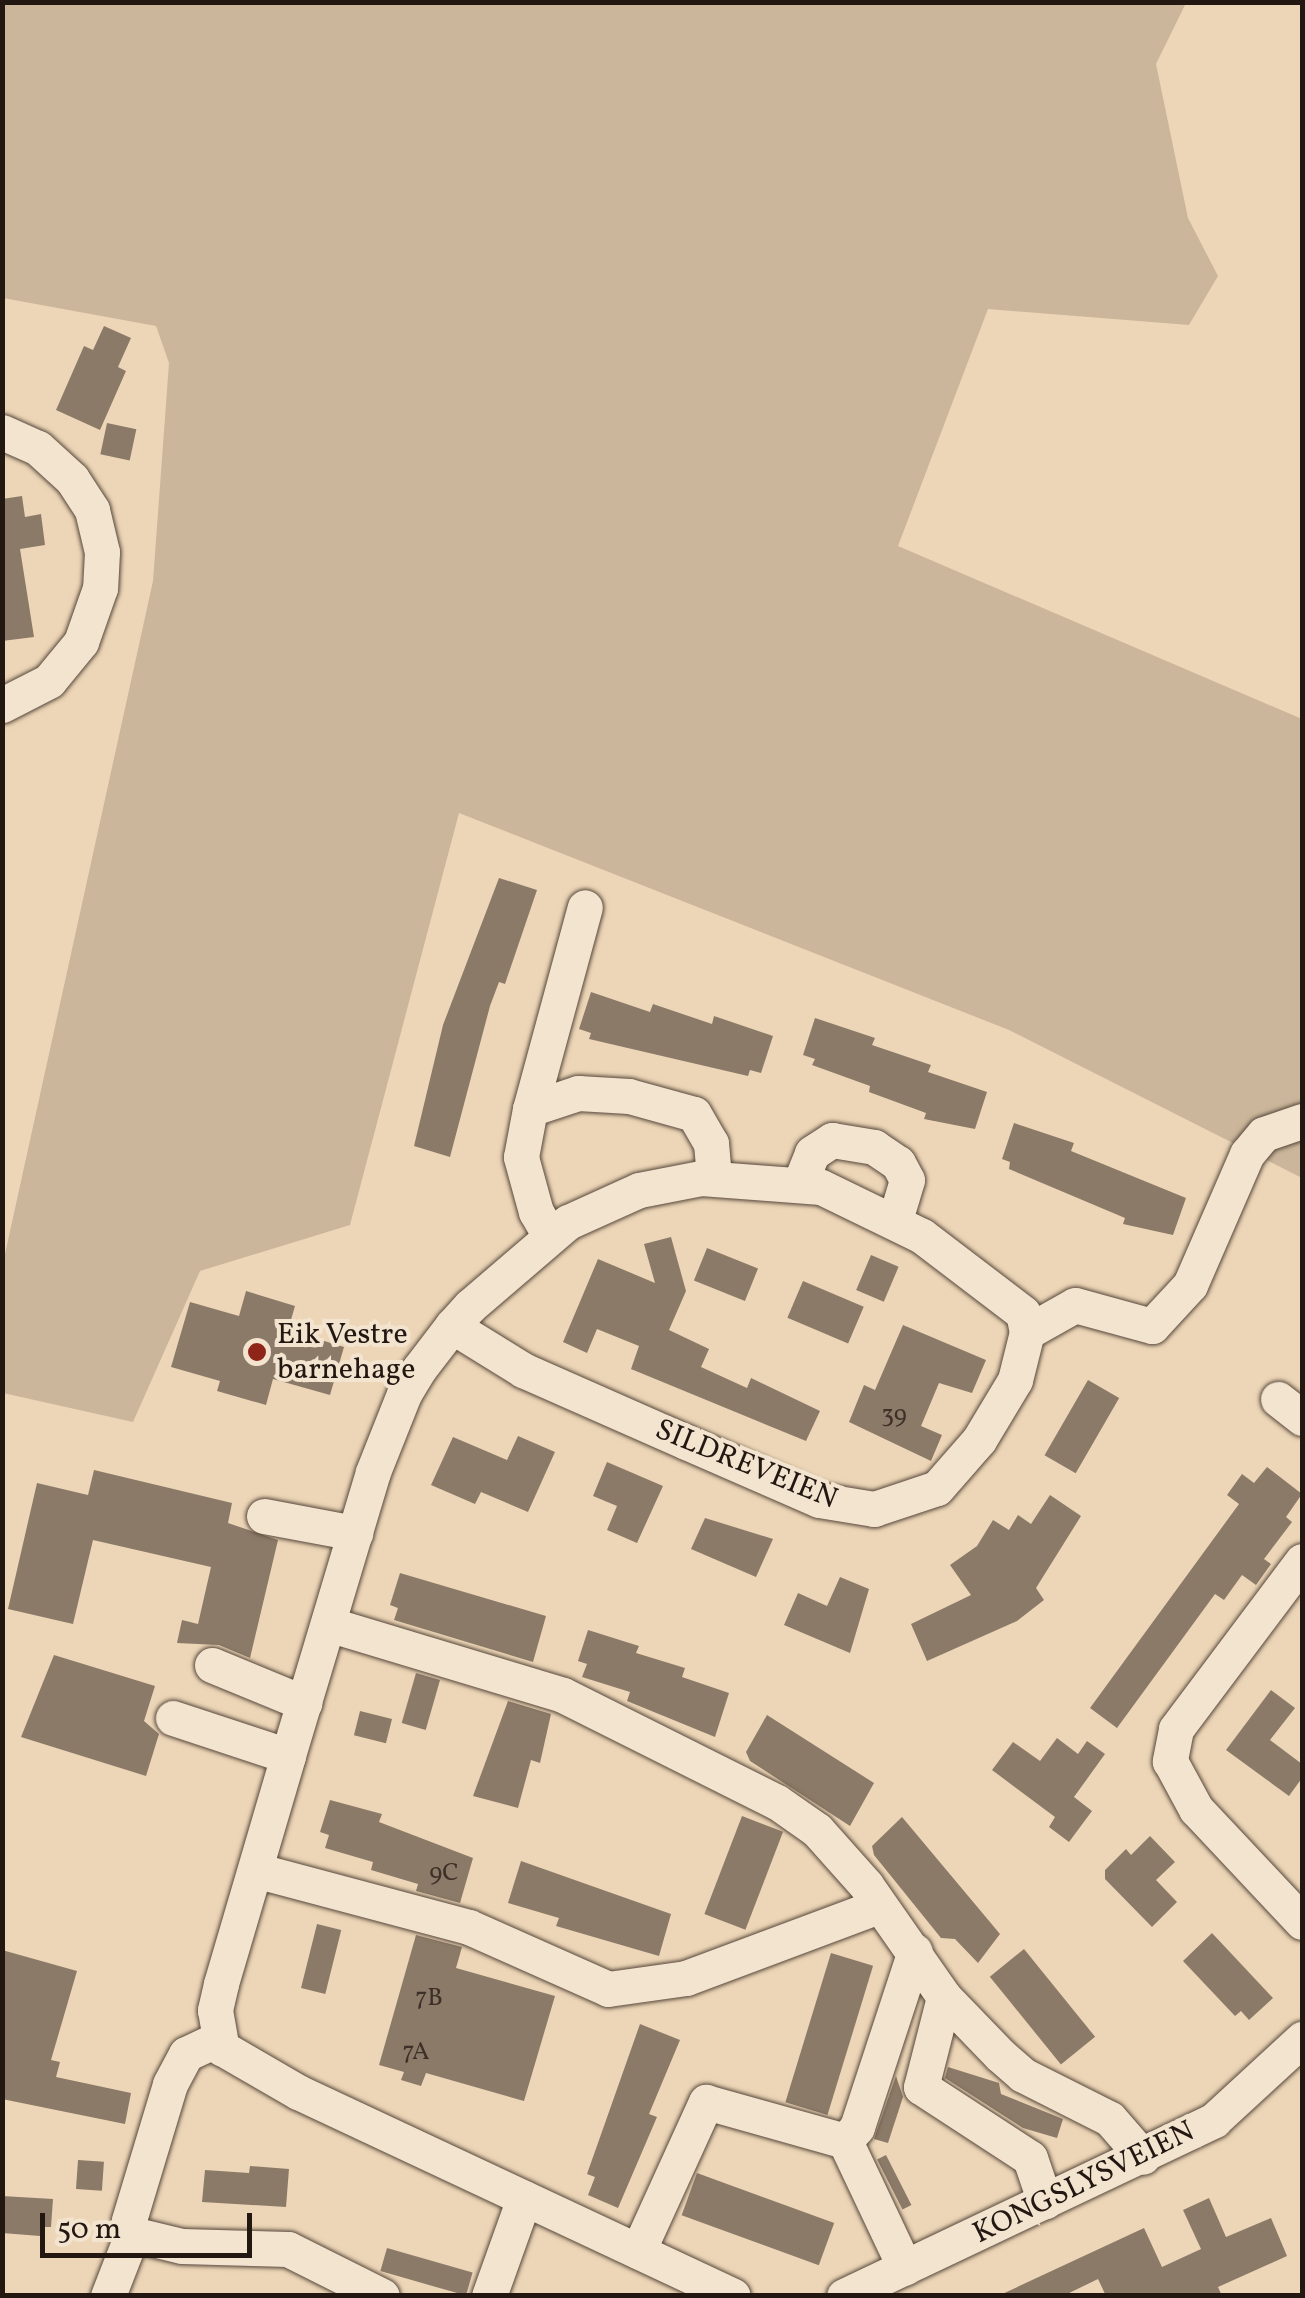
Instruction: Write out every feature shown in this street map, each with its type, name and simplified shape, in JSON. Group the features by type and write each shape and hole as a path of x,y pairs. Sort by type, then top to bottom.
{"street":[{"path":"2,432 38,448 72,479 92,510 102,552 100,588 81,642 49,680 2,705"},
{"path":"550,1236 536,1212 521,1157 585,907"},
{"path":"530,1110 578,1093 629,1096 694,1114 711,1143 714,1177"},
{"path":"732,2296 238,2062 218,2039 220,1984 355,1534 404,1394 452,1326 550,1236 587,1212 638,1190 714,1177 800,1183 894,1220 1006,1295 1023,1313 1027,1332 1075,1305 1152,1326 1190,1285 1246,1154 1264,1134 1302,1121"},
{"path":"800,1183 812,1153 832,1140 874,1147 898,1163 907,1180 894,1220"},
{"name":"SILDREVEIEN","path":"452,1326 523,1370 702,1450 819,1500 874,1510 936,1488 979,1440 1015,1380 1027,1332"},
{"path":"264,1516 355,1534"},
{"path":"1302,1561 1176,1729 1170,1761 1196,1810 1302,1922"},
{"path":"328,1624 563,1695 667,1744 817,1830 916,1951 944,1997 1023,2075 1110,2119 1143,2157"},
{"path":"212,1665 304,1703"},
{"path":"172,1718 288,1756"},
{"path":"255,1870 469,1927 608,1989 686,1978 879,1906"},
{"path":"846,2141 857,2127 916,1951"},
{"path":"944,1997 921,2087 1030,2158 1045,2202"},
{"path":"108,2296 132,2234 129,2220 170,2084 186,2054 218,2039"},
{"name":"KONGSLYSVEIEN","path":"844,2296 1214,2120 1302,2039"},
{"path":"638,2251 706,2102 846,2141 904,2268"},
{"path":"490,2296 524,2198"},
{"path":"132,2234 182,2246 288,2249 382,2296"}],"shaded area":[{"path":"3,3 1186,3 1156,64 1188,218 1218,276 1189,325 988,309 898,546 1302,719 1302,1178 1009,1030 459,813 350,1225 200,1271 133,1422 3,1393 3,1263 153,581 169,363 156,326 3,298"}],"building":[{"path":"104,326 131,338 118,367 126,371 100,430 56,410 84,346 93,350"},
{"path":"107,423 136,429 130,461 100,454"},
{"path":"22,496 25,517 41,514 45,545 20,549 34,637 2,641 2,499"},
{"path":"499,878 537,890 505,984 499,982 490,1006 450,1157 414,1146 443,1025"},
{"path":"591,992 650,1012 653,1004 712,1024 714,1016 773,1036 761,1073 750,1070 748,1076 589,1039 591,1033 579,1029"},
{"path":"815,1018 875,1038 872,1045 931,1065 928,1072 987,1092 975,1129 924,1119 926,1113 869,1092 870,1086 812,1065 815,1059 803,1055"},
{"path":"1014,1123 1074,1143 1071,1151 1186,1198 1173,1235 1123,1224 1125,1218 1009,1169 1010,1162 1002,1159"},
{"path":"671,1237 686,1291 669,1330 709,1349 701,1367 747,1388 751,1378 820,1411 806,1441 631,1369 639,1346 597,1329 587,1353 563,1342 598,1259 655,1283 644,1244"},
{"path":"707,1248 758,1269 745,1301 694,1280"},
{"path":"871,1255 899,1267 884,1302 856,1290"},
{"path":"803,1281 864,1307 848,1344 787,1318"},
{"path":"246,1291 295,1306 288,1330 344,1347 330,1395 273,1379 266,1405 217,1391 220,1381 171,1367 190,1302 239,1316"},
{"path":"903,1325 986,1360 972,1393 939,1383 921,1426 942,1435 931,1461 849,1422 864,1385 875,1390"},
{"path":"1088,1380 1119,1398 1076,1473 1044,1455"},
{"path":"518,1436 555,1452 528,1512 481,1492 475,1504 431,1485 453,1437 507,1460"},
{"path":"607,1462 663,1486 637,1543 607,1530 617,1506 593,1496"},
{"path":"1267,1467 1302,1494 1286,1517 1292,1522 1264,1559 1271,1564 1256,1585 1242,1575 1224,1600 1215,1594 1117,1728 1090,1708 1239,1504 1227,1495 1242,1474 1254,1483"},
{"path":"94,1470 232,1503 228,1523 278,1540 250,1658 219,1645 177,1643 182,1620 198,1624 211,1567 93,1540 73,1624 8,1609 37,1483 88,1495"},
{"path":"1050,1495 1081,1516 1036,1588 1044,1600 1017,1621 927,1661 911,1624 971,1595 950,1565 977,1546 993,1520 1009,1530 1018,1515 1031,1524"},
{"path":"705,1518 773,1539 756,1577 691,1549"},
{"path":"400,1573 546,1616 533,1662 394,1620 398,1608 390,1605"},
{"path":"840,1577 869,1589 850,1653 784,1625 798,1593 827,1606"},
{"path":"588,1630 639,1646 636,1653 685,1668 682,1677 729,1693 715,1737 627,1701 630,1692 582,1677 587,1664 578,1661"},
{"path":"54,1655 155,1686 144,1721 159,1734 146,1776 21,1737"},
{"path":"416,1673 440,1680 426,1730 402,1723"},
{"path":"1271,1690 1295,1708 1270,1740 1302,1764 1302,1778 1289,1796 1226,1750"},
{"path":"508,1701 551,1714 540,1763 531,1760 518,1808 473,1796"},
{"path":"360,1711 392,1719 386,1743 354,1735"},
{"path":"767,1715 874,1783 850,1826 750,1761 746,1752"},
{"path":"1057,1738 1078,1754 1087,1741 1105,1754 1074,1797 1092,1811 1069,1842 1049,1827 1055,1817 992,1770 1013,1742 1040,1761"},
{"path":"330,1800 382,1814 379,1822 473,1858 460,1903 416,1891 418,1884 371,1870 373,1862 325,1848 329,1835 320,1832"},
{"path":"742,1816 783,1832 745,1930 704,1914"},
{"path":"902,1817 1000,1934 978,1963 955,1939 941,1938 874,1855 872,1846"},
{"path":"1150,1836 1175,1862 1156,1880 1177,1902 1152,1927 1105,1879 1105,1870 1126,1849 1131,1855"},
{"path":"521,1861 671,1914 659,1956 556,1926 559,1918 508,1903"},
{"path":"317,1924 341,1930 325,1994 301,1988"},
{"path":"1212,1933 1273,1998 1249,2020 1241,2011 1235,2016 1183,1961"},
{"path":"416,1935 462,1947 456,1968 555,1996 524,2101 426,2073 421,2086 401,2080 404,2072 379,2065"},
{"path":"1024,1949 1095,2037 1061,2065 990,1977"},
{"path":"2,1950 77,1971 51,2060 60,2062 56,2077 131,2093 125,2124 2,2099"},
{"path":"831,1953 873,1966 827,2115 785,2102"},
{"path":"640,2024 680,2040 649,2114 657,2117 618,2208 588,2195 595,2177 587,2174"},
{"path":"948,2067 999,2083 1001,2094 1063,2119 1057,2138 1023,2128 945,2078"},
{"path":"896,2076 903,2097 888,2143 874,2139"},
{"path":"886,2155 911,2205 903,2209 877,2160"},
{"path":"78,2160 104,2162 102,2191 76,2189"},
{"path":"250,2166 289,2169 286,2207 202,2202 205,2170 249,2173"},
{"path":"697,2173 834,2223 819,2265 682,2215"},
{"path":"2,2196 53,2199 51,2227 41,2227 40,2236 2,2233"},
{"path":"1209,2198 1226,2237 1271,2218 1287,2256 1218,2287 1222,2296 1106,2296 1098,2279 1063,2296 998,2296 1144,2228 1162,2267 1201,2249 1183,2210"},
{"path":"387,2248 473,2273 466,2296 380,2271"}],"place":[{"name":"Eik Vestre barnehage","path":"257,1352"}]}
